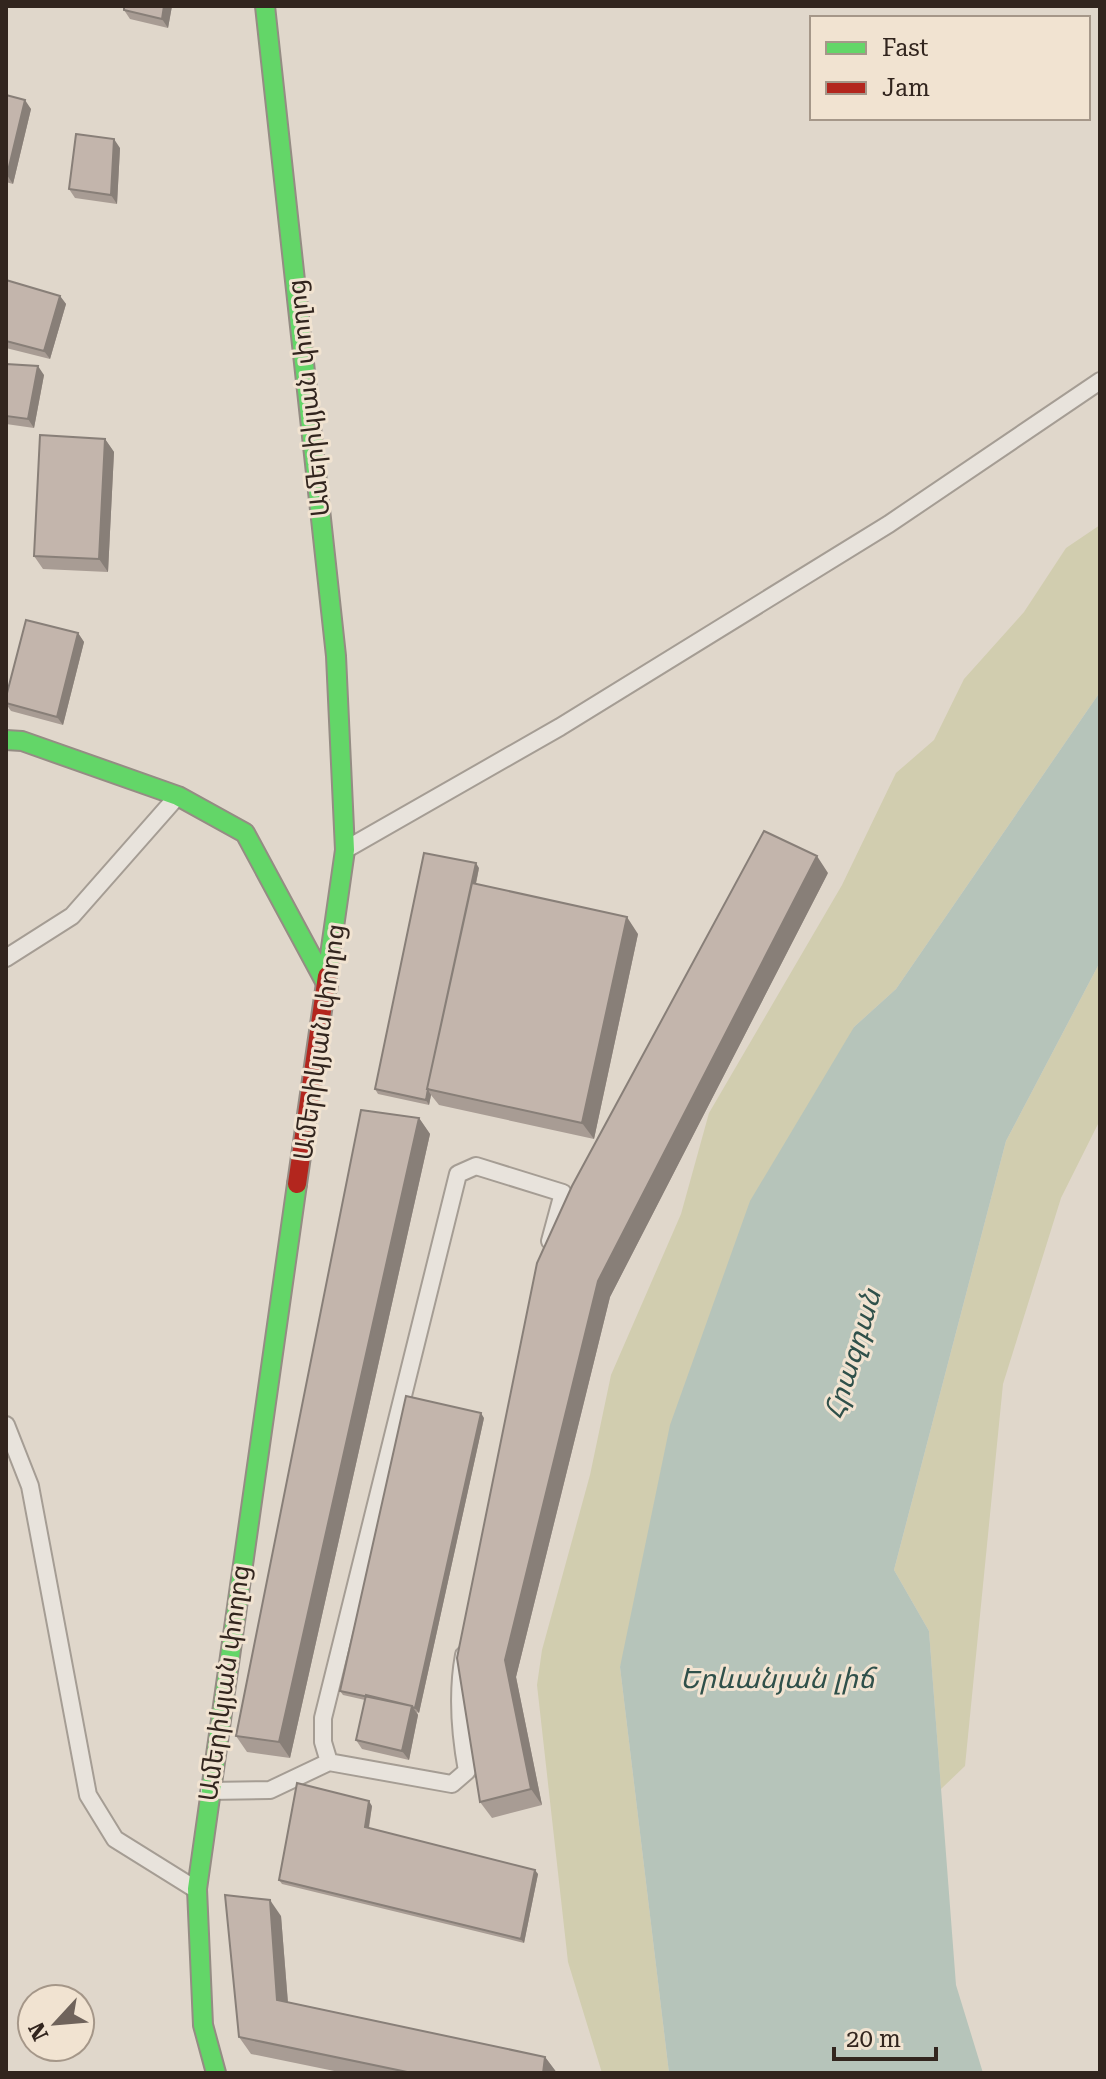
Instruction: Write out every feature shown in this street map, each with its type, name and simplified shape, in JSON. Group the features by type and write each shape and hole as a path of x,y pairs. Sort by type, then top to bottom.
{"street":[{"name":"Ամերիկյան փողոց","path":"216,2073 203,2025 197,1889 208,1791 328,987 345,850 336,656 265,6"},
{"path":"6,740 22,741 178,796 245,833 328,987"}],"lane":[{"path":"345,850 560,727 889,524 1100,381"},
{"path":"6,958 72,916 178,796"},
{"path":"329,1762 323,1742 323,1718 454,1183 466,1167 476,1166 563,1193"},
{"path":"548,1251 563,1193 582,1180"},
{"path":"6,1425 30,1486 88,1795 115,1839 197,1889"},
{"path":"208,1791 270,1790 329,1762 452,1784 462,1779 467,1771 462,1740 460,1677 467,1633"}],"shaded area":[{"path":"1100,525 1100,692 896,989 854,1027 620,1667 669,2073 602,2073 568,1962 537,1685 542,1650 590,1475 611,1375 681,1214 709,1113 842,885 896,773 934,740 964,679 1024,612 1066,548"},
{"path":"1100,962 1100,1120 1061,1198 1003,1384 965,1766 941,1789 929,1631 894,1570 1006,1141"}],"water":[{"name":"Երևանյան լիճ","path":"1100,692 1100,962 1006,1141 894,1570 929,1631 956,1985 983,2073 669,2073 620,1667 670,1425 750,1201 854,1027 896,989"}],"building":[{"path":"124,6 164,6 162,19 124,10"},
{"path":"6,95 25,100 7,175 6,175"},
{"path":"76,134 114,139 111,195 69,189"},
{"path":"6,280 60,296 44,351 6,341"},
{"path":"6,364 38,366 28,419 6,416"},
{"path":"40,435 105,439 99,559 34,556"},
{"path":"26,620 78,633 57,717 6,703"},
{"path":"764,831 817,856 598,1281 505,1660 531,1789 480,1802 457,1658 537,1263 572,1186"},
{"path":"424,853 476,863 426,1100 375,1089"},
{"path":"472,883 627,917 582,1123 427,1089"},
{"path":"361,1110 419,1118 279,1742 236,1736"},
{"path":"406,1396 481,1413 415,1708 340,1691"},
{"path":"366,1695 412,1706 402,1751 356,1740"},
{"path":"297,1783 369,1801 365,1827 535,1870 521,1939 279,1880"},
{"path":"225,1895 270,1900 277,2000 545,2057 543,2073 412,2073 239,2037"}],"traffic: fast":[{"path":"265,6 336,656 345,850 327,976"},
{"path":"6,740 22,741 178,796 245,833 328,987"},
{"path":"216,2073 203,2025 197,1889 297,1184"}],"traffic: jam":[{"path":"297,1184 327,976"}],"water label":[{"name":"Հրազդան","path":"852,1354"}]}
